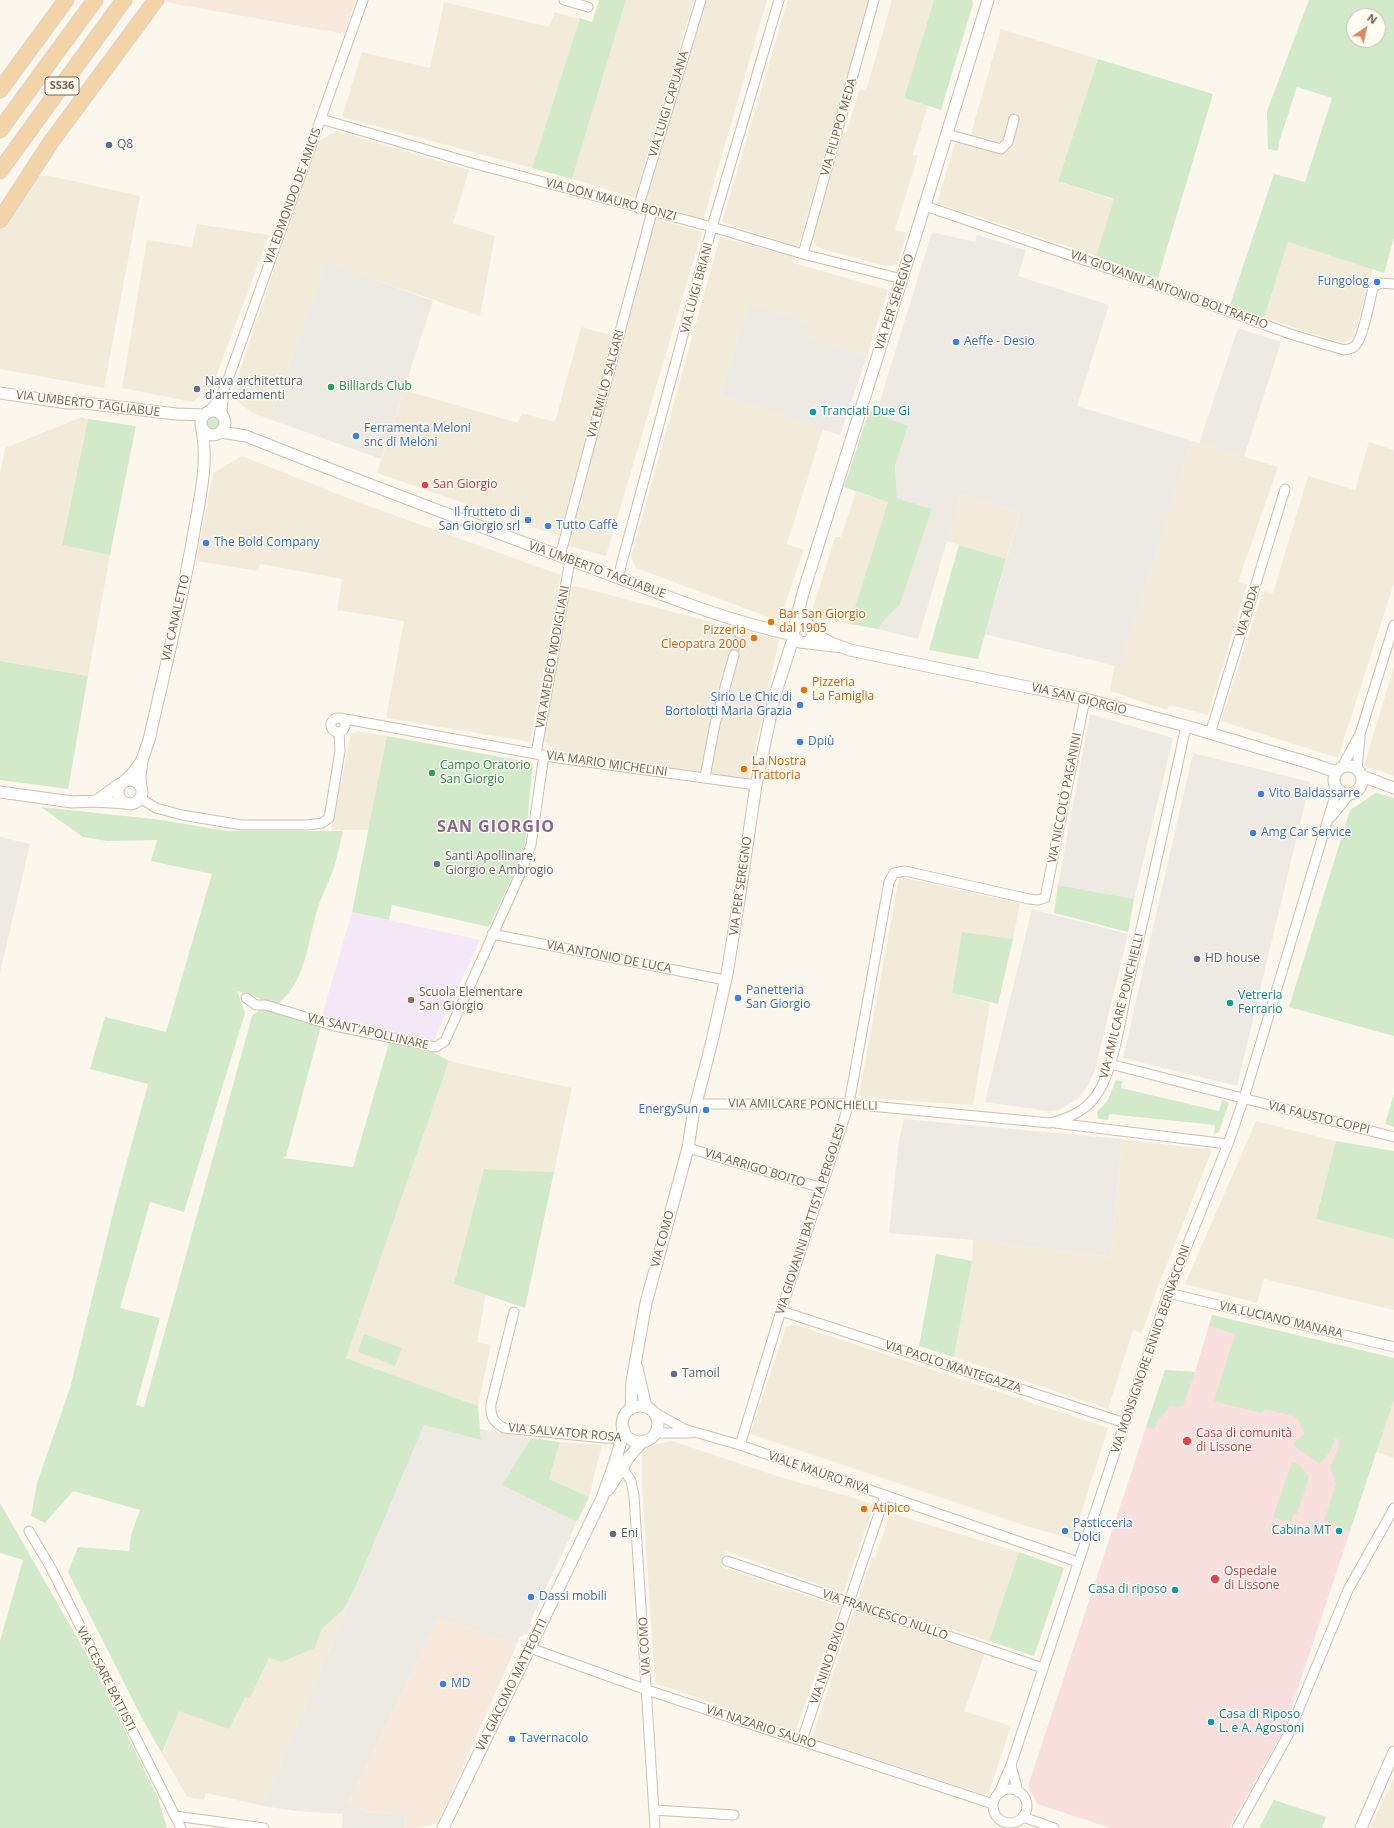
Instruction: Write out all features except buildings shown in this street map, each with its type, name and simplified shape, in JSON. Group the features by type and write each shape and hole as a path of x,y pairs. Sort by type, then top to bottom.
{"highway":[{"path":"0,90 66,0"},
{"name":"SS36","path":"0,130 95,0"},
{"name":"SS36","path":"0,172 124,0"},
{"path":"0,220 51,142 156,0"}],"street":[{"name":"VIA EDMONDO DE AMICIS","path":"204,421 223,391 363,0"},
{"path":"564,0 588,7"},
{"name":"VIA LUIGI CAPUANA","path":"638,208 700,0"},
{"name":"VIA LUIGI BRIANI","path":"618,577 712,227 778,0"},
{"name":"VIA FILIPPO MEDA","path":"803,254 874,0"},
{"name":"VIA PER SEREGNO","path":"693,1115 725,980 739,900 756,785 775,695 788,657 798,637 800,604 988,0"},
{"name":"VIA DON MAURO BONZI","path":"321,119 472,163 712,227 803,254 902,279"},
{"path":"947,134 1001,148 1008,142 1014,119"},
{"name":"VIA GIOVANNI ANTONIO BOLTRAFFIO","path":"925,206 1149,282 1290,334 1344,350 1351,349 1357,345 1373,288 1379,283 1394,284"},
{"name":"VIA EMILIO SALGARI","path":"565,558 652,212"},
{"name":"VIA EDMONDO DE AMICIS","path":"223,391 223,418"},
{"name":"VIA UMBERTO TAGLIABUE","path":"0,393 67,403 85,403 176,414 204,421"},
{"path":"212,411 223,418 224,426 219,433 209,434 204,421 212,411"},
{"name":"VIA UMBERTO TAGLIABUE","path":"223,418 246,436"},
{"name":"VIA CANALETTO","path":"140,793 142,760 149,740 190,557 204,474 204,421"},
{"name":"VIA UMBERTO TAGLIABUE","path":"219,433 246,436 618,577 741,627 798,637"},
{"name":"VIA CANALETTO","path":"204,474 219,433"},
{"name":"VIA ADDA","path":"1210,734 1285,489"},
{"name":"VIA AMEDEO MODIGLIANI","path":"531,845 540,754 565,558"},
{"path":"800,604 805,623"},
{"path":"805,623 811,626 813,633 811,639 798,637 799,624 805,623"},
{"path":"1349,795 1354,794 1360,777 1360,734 1394,625"},
{"name":"VIA SAN GIORGIO","path":"813,633 842,647"},
{"name":"VIA SAN GIORGIO","path":"798,637 1085,699 1186,726 1313,764 1337,777 1342,794 1349,795"},
{"path":"705,778 715,724 734,655"},
{"name":"VIA NICCOLÒ PAGANINI","path":"894,874 904,870 1029,899 1038,900 1045,898 1085,699"},
{"name":"VIA MARIO MICHELINI","path":"140,793 156,808 222,822 264,825 308,825 322,823 329,818 340,751 339,732 333,730 331,724 335,718 540,754 756,785"},
{"name":"VIA AMILCARE PONCHIELLI","path":"696,1104 849,1104 1050,1123 1066,1119 1084,1109 1099,1090 1110,1064 1186,726"},
{"name":"VIA MONSIGNORE ENNIO BERNASCONI","path":"999,1793 1011,1765 1168,1293 1228,1144 1244,1098 1329,820 1337,777 1360,734"},
{"name":"VIA CANALETTO","path":"96,801 122,783 132,774 142,760"},
{"name":"VIA SAN GIORGIO","path":"1337,777 1352,766 1360,777 1389,786"},
{"path":"0,792 72,802 96,801 126,804 134,803 140,793 135,781 131,780 122,783 118,796 126,804"},
{"name":"VIA MONSIGNORE ENNIO BERNASCONI","path":"1329,820 1349,795"},
{"name":"VIA SANT'APOLLINARE","path":"246,998 256,1005 266,1005 336,1026 436,1047 445,1041 522,870 531,845"},
{"name":"VIA GIOVANNI BATTISTA PERGOLESI","path":"740,1445 780,1310 849,1104 890,882 894,874"},
{"name":"VIA ANTONIO DE LUCA","path":"492,934 725,980"},
{"name":"VIA FAUSTO COPPI","path":"1110,1064 1394,1137"},
{"name":"VIA COMO","path":"631,1409 632,1381 649,1289 688,1148 693,1115"},
{"path":"1050,1123 1228,1144"},
{"name":"VIA ARRIGO BOITO","path":"688,1148 822,1188"},
{"name":"VIA LUCIANO MANARA","path":"1168,1293 1394,1347"},
{"name":"VIA PAOLO MANTEGAZZA","path":"780,1310 1125,1423"},
{"name":"VIA SALVATOR ROSA","path":"514,1312 493,1395 491,1413 492,1419 504,1428 626,1436"},
{"name":"VIA COMO","path":"636,1363 650,1409"},
{"path":"640,1406 650,1409 658,1423 655,1433 651,1438 643,1441 626,1436 622,1422 624,1416 631,1409 640,1406"},
{"name":"VIALE MAURO RIVA","path":"650,1409 684,1429 740,1445 1078,1562"},
{"name":"VIALE MAURO RIVA","path":"655,1433 696,1433"},
{"name":"VIA GIACOMO MATTEOTTI","path":"443,1828 602,1498 626,1436"},
{"name":"VIA GIACOMO MATTEOTTI","path":"602,1498 622,1467 643,1441"},
{"name":"VIA COMO","path":"622,1467 631,1481 634,1496 655,1828"},
{"name":"VIA NINO BIXIO","path":"802,1740 885,1496"},
{"path":"1237,1828 1288,1735 1348,1590 1394,1508"},
{"name":"VIA CESARE BATTISTI","path":"30,1531 51,1568 181,1828"},
{"name":"VIA FRANCESCO NULLO","path":"727,1561 1043,1668"},
{"name":"VIA NAZARIO SAURO","path":"530,1648 647,1690 993,1804"},
{"path":"1360,1828 1394,1752"},
{"path":"1011,1765 1018,1792 1026,1801 1026,1812 1023,1817 1006,1825 997,1817 993,1810 993,1804 999,1793 1008,1790 1018,1792"},
{"path":"654,1810 734,1815"},
{"path":"175,1816 264,1828"},
{"path":"1023,1817 1054,1828"}],"shaded area":[{"path":"165,0 355,0 345,34 164,2"},
{"path":"626,0 694,0 635,198 572,179"},
{"path":"705,0 767,0 703,220 644,204"},
{"path":"788,0 870,0 798,247 722,222"},
{"path":"892,0 934,0 904,98 928,106 913,154 918,156 895,230 907,233 897,264 888,267 816,247 812,236 843,131 846,133 860,89 866,91"},
{"path":"444,2 549,27 555,12 580,18 532,168 342,117 362,52 430,68"},
{"path":"1001,29 1098,59 1058,181 1114,200 1096,256 937,203 956,140 968,144"},
{"path":"337,131 469,170 453,223 495,236 480,316 327,263 269,419 253,413 231,397 317,142"},
{"path":"36,176 51,176 140,196 104,388 0,369 0,229"},
{"path":"654,218 702,232 606,556 568,546"},
{"path":"197,224 269,235 212,387 193,402 122,388 147,240 192,247"},
{"path":"932,232 975,242 977,235 1026,250 1018,276 1109,305 1077,406 1192,441 1120,667 985,634 1020,513 961,494 918,639 878,629 886,618 900,605 932,509 897,498 895,466 908,427 876,414"},
{"path":"720,237 795,257 794,263 888,290 867,356 807,337 810,324 749,305 720,395 823,429 787,544 804,550 779,621 636,568 631,557"},
{"path":"1288,242 1373,269 1354,337 1343,343 1264,318"},
{"path":"327,262 433,301 381,459 269,419"},
{"path":"749,304 810,324 807,337 867,356 840,435 720,395"},
{"path":"581,327 615,336 559,536 377,473 404,390 518,423 522,413 555,422"},
{"path":"1238,328 1281,342 1244,457 1199,443"},
{"path":"82,417 88,419 62,545 110,555 88,676 0,661 0,475 5,448"},
{"path":"1192,441 1278,467 1238,582 1247,585 1208,715 1170,705 1166,710 1110,691 1114,666 1120,666"},
{"path":"1369,442 1394,450 1394,583 1338,758 1221,721 1263,591 1273,593 1308,476 1355,490"},
{"path":"242,456 363,504 561,575 530,742 386,718 404,621 337,610 342,579 260,564 258,571 196,561 213,473"},
{"path":"856,492 889,502 850,624 820,617 813,607 835,537 841,537"},
{"path":"961,494 1020,513 1006,559 946,541"},
{"path":"576,586 779,640 748,780 682,771 555,750 542,739 567,587"},
{"path":"1394,666 1394,776 1364,766"},
{"path":"1090,714 1173,738 1134,899 1058,885"},
{"path":"358,731 387,736 369,830 331,830 351,734"},
{"path":"1193,753 1310,782 1237,1086 1123,1058"},
{"path":"0,837 30,844 0,973"},
{"path":"899,877 1020,903 1013,939 962,933 952,993 990,1003 973,1105 881,1099 859,1096"},
{"path":"1032,909 1128,934 1095,1070 1088,1085 1078,1099 1058,1110 1048,1111 985,1102"},
{"path":"352,912 480,940 433,1041 321,1019"},
{"path":"449,1061 572,1088 554,1172 484,1169 455,1284 486,1295 477,1342 491,1345 478,1406 346,1358"},
{"path":"904,1119 1122,1139 1111,1257 973,1240 889,1233 899,1140"},
{"path":"1256,1121 1336,1141 1316,1219 1394,1239 1394,1310 1264,1279 1257,1303 1185,1284"},
{"path":"1122,1139 1212,1150 1156,1292 1142,1333 1133,1330 1108,1409 954,1357 972,1261 973,1240 1111,1257"},
{"name":"Ospedale di Lissone","path":"1212,1315 1394,1358 1394,1399 1284,1730 1229,1828 1110,1828 1037,1804 1028,1786 1165,1370 1195,1372"},
{"path":"794,1324 1108,1428 1073,1539 1026,1526 750,1434 786,1327"},
{"path":"1394,1399 1394,1458 1376,1452"},
{"path":"424,1425 481,1440 480,1429 531,1438 502,1485 577,1522 534,1613 527,1634 520,1637 517,1644 438,1618 348,1803 367,1812 405,1815 404,1828 342,1828 343,1814 296,1811 263,1806"},
{"path":"672,1441 783,1478 848,1496 874,1505 844,1591 840,1592 725,1551 722,1567 840,1607 795,1732 655,1683 642,1487 642,1451 646,1446"},
{"path":"560,1442 602,1445 589,1497 549,1479"},
{"path":"890,1513 1019,1552 989,1641 858,1599 872,1557 875,1558"},
{"path":"355,1588 263,1806 206,1793 204,1800 187,1797 144,1722 163,1753 179,1710 245,1696 250,1697 269,1658 315,1648 322,1629 344,1609"},
{"path":"854,1611 985,1653 964,1711 1011,1726 989,1792 985,1795 812,1738"},
{"path":"438,1618 517,1644 438,1823 419,1828 404,1828 405,1815 367,1812 348,1803"},
{"path":"1394,1778 1394,1828 1370,1828"}],"green space":[{"path":"598,0 626,0 572,179 532,168 580,18 592,22 599,1"},
{"path":"934,0 972,0 973,4 941,110 904,98"},
{"path":"1309,0 1394,0 1394,238 1384,273 1288,242 1264,318 1230,305 1274,174 1305,182 1332,98 1297,87 1279,142 1278,151 1268,149 1267,111"},
{"path":"1098,59 1213,94 1158,278 1096,256 1114,199 1058,181"},
{"path":"869,411 908,426 895,466 897,498 932,509 900,605 886,618 878,629 850,624 888,502 844,487"},
{"path":"213,415 220,420 221,423 216,430 213,431 206,426 205,423 210,416"},
{"path":"88,419 136,426 110,555 62,545"},
{"path":"959,545 1006,559 978,659 929,650"},
{"path":"0,661 88,676 68,789 0,780"},
{"path":"387,736 533,763 525,844 516,869 489,927 392,905 389,920 352,912"},
{"path":"1376,793 1394,798 1394,1036 1289,1007 1350,810"},
{"path":"41,807 162,820 226,831 343,831 331,877 318,907 308,948 300,974 294,986 286,997 275,1006 252,995 237,991 245,1013 184,1212 150,1202 120,1308 160,1318 136,1405 144,1407 252,1016 261,1009 321,1026 286,1156 283,1158 353,1167 389,1043 433,1052 449,1061 346,1358 478,1406 481,1440 424,1425 355,1588 344,1609 322,1629 315,1648 281,1662 269,1658 250,1698 245,1697 229,1729 179,1711 162,1753 144,1722 68,1572 78,1547 129,1551 131,1535 140,1510 73,1491 45,1523 31,1516 37,1483 70,1388 115,1205 148,1084 90,1069 105,1017 166,1032 212,874 151,861 157,840 107,841 83,837"},
{"path":"1058,885 1134,899 1128,932 1054,913"},
{"path":"962,932 1013,939 998,1004 952,993"},
{"path":"1116,1080 1122,1081 1121,1088 1219,1111 1222,1100 1229,1103 1219,1132 1214,1134 1215,1125 1109,1114 1108,1120 1098,1119 1097,1112 1108,1100"},
{"path":"1394,1094 1394,1127 1385,1124"},
{"path":"1336,1141 1394,1151 1394,1239 1316,1219"},
{"path":"484,1169 554,1172 525,1308 454,1284"},
{"path":"936,1254 972,1261 954,1357 919,1346"},
{"path":"1212,1315 1394,1358 1394,1399 1350,1531 1324,1521 1336,1483 1330,1467 1339,1446 1339,1440 1335,1438 1331,1450 1320,1464 1294,1446 1294,1442 1304,1434 1299,1421 1292,1416 1266,1409 1261,1413 1214,1401 1235,1334 1209,1326"},
{"path":"364,1334 402,1348 395,1366 358,1352"},
{"path":"1165,1370 1195,1372 1183,1406 1177,1407 1172,1405 1158,1420 1154,1429 1146,1427"},
{"path":"531,1438 560,1442 549,1479 589,1497 577,1522 502,1485"},
{"path":"1292,1462 1300,1465 1309,1477 1297,1514 1294,1513 1291,1523 1273,1517"},
{"path":"0,1503 90,1660 158,1798 167,1828 0,1828 0,1641 23,1560 0,1553"},
{"path":"1019,1552 1064,1568 1034,1656 989,1641"},
{"path":"1274,1800 1326,1817 1322,1828 1259,1828"}],"tunnel":[{"path":"734,655 739,633"}],"place":[{"name":"Q8","path":"109,145"},
{"name":"Fungolog","path":"1377,282"},
{"name":"Aeffe - Desio","path":"956,342"},
{"name":"Billiards Club","path":"331,387"},
{"name":"Nava architettura d'arredamenti","path":"197,389"},
{"name":"Tranciati Due Gi","path":"813,412"},
{"name":"Ferramenta Meloni snc di Meloni","path":"356,436"},
{"name":"San Giorgio","path":"425,485"},
{"name":"Il frutteto di San Giorgio srl","path":"528,520"},
{"name":"Tutto Caffè","path":"548,526"},
{"name":"The Bold Company","path":"206,543"},
{"name":"Bar San Giorgio dal 1905","path":"771,622"},
{"name":"Pizzeria Cleopatra 2000","path":"754,638"},
{"name":"Pizzeria La Famiglia","path":"804,690"},
{"name":"Sirio Le Chic di Bortolotti Maria Grazia","path":"800,705"},
{"name":"Dpiù","path":"800,742"},
{"name":"La Nostra Trattoria","path":"744,769"},
{"name":"Campo Oratorio San Giorgio","path":"432,773"},
{"name":"Vito Baldassarre","path":"1261,794"},
{"name":"Amg Car Service","path":"1253,833"},
{"name":"Santi Apollinare, Giorgio e Ambrogio","path":"437,864"},
{"name":"HD house","path":"1197,959"},
{"name":"Panetteria San Giorgio","path":"738,998"},
{"name":"Scuola Elementare San Giorgio","path":"411,1000"},
{"name":"Vetreria Ferrario","path":"1230,1003"},
{"name":"EnergySun","path":"706,1110"},
{"name":"Tamoil","path":"674,1374"},
{"name":"Casa di comunità di Lissone","path":"1187,1441"},
{"name":"Atipico","path":"864,1509"},
{"name":"Pasticceria Dolci","path":"1065,1531"},
{"name":"Cabina MT","path":"1339,1531"},
{"name":"Eni","path":"613,1534"},
{"name":"Ospedale di Lissone","path":"1215,1579"},
{"name":"Casa di riposo","path":"1175,1590"},
{"name":"Dassi mobili","path":"531,1597"},
{"name":"MD","path":"443,1684"},
{"name":"Casa di Riposo L. e A. Agostoni","path":"1211,1722"},
{"name":"Tavernacolo","path":"512,1739"}],"district":[{"name":"SAN GIORGIO","path":"496,827"}]}
